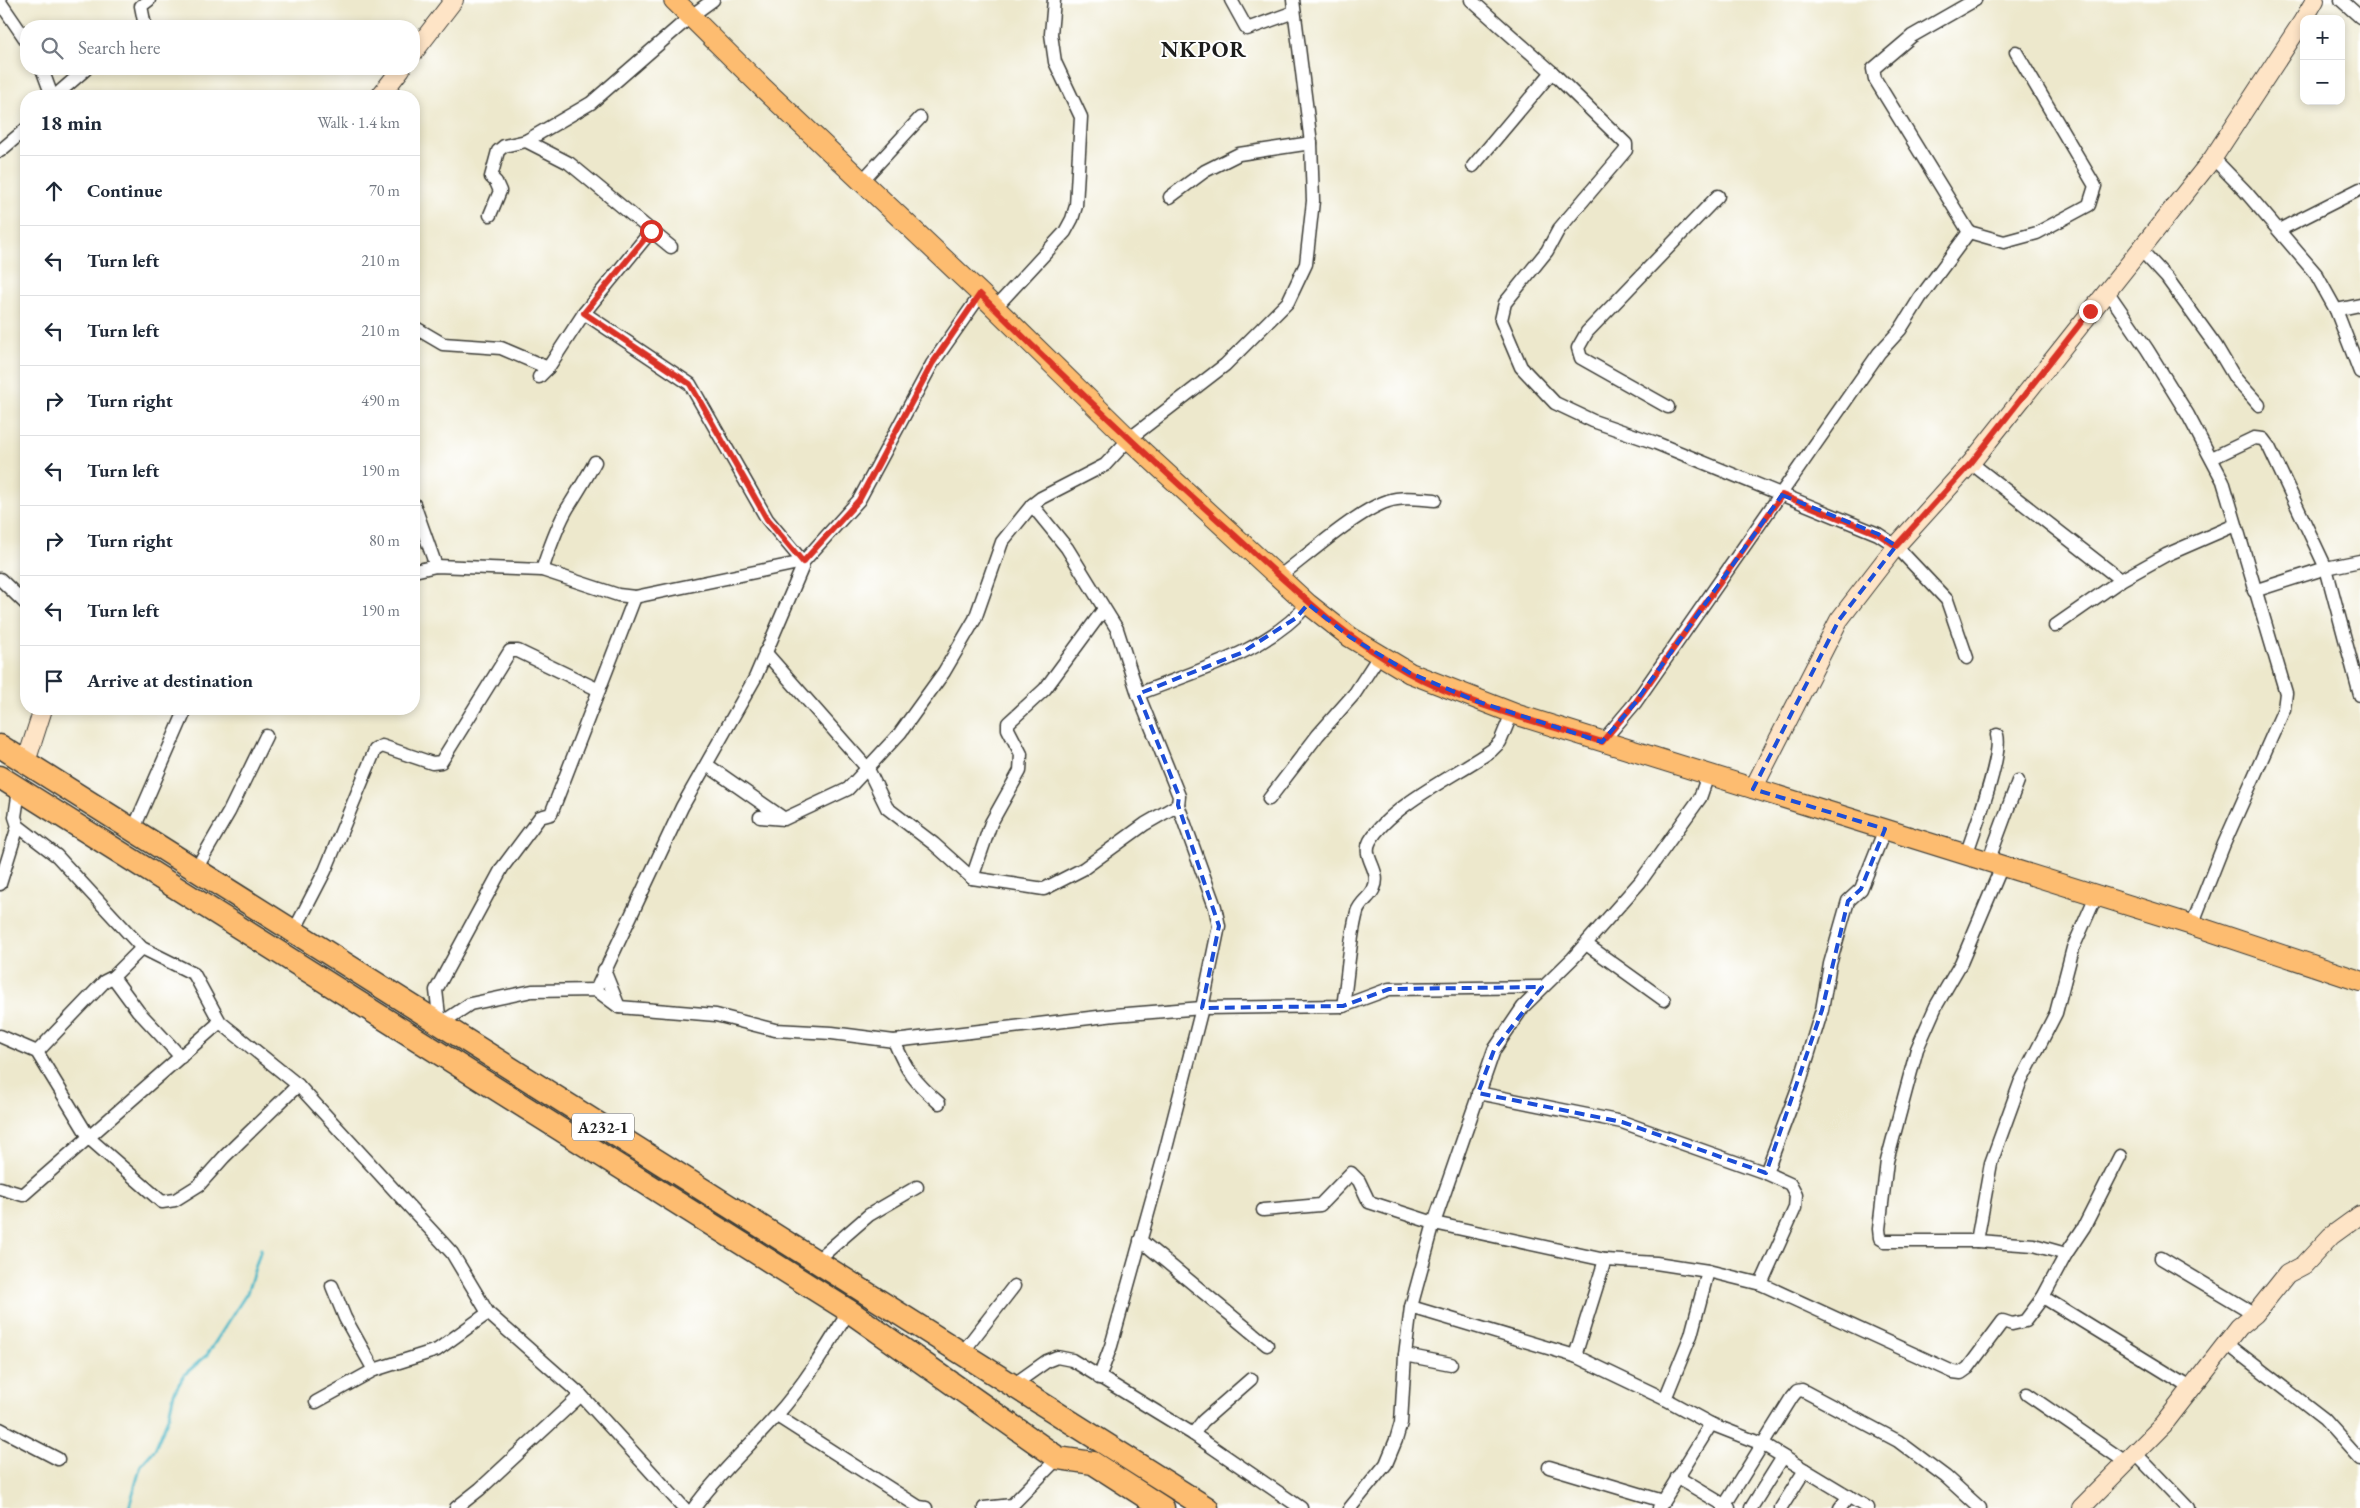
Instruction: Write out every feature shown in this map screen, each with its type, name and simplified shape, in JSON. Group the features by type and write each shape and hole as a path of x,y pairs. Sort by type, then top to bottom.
{"highway":[{"name":"A232-1","path":"0,746 1207,1508"},
{"name":"A232-1","path":"0,778 849,1311 1058,1458 1093,1463 1163,1508"}],"main road":[{"path":"674,0 1129,439 1280,576 1308,604 1350,638 1380,656 1436,686 1512,714 2192,925 2360,981"}],"street":[{"path":"144,20 140,6 149,0"},
{"path":"420,44 454,0"},
{"path":"490,214 500,191 496,182 491,177 498,151 504,146 526,142 591,103 691,16 713,0"},
{"path":"995,308 1065,232 1076,206 1081,117 1055,62 1051,34 1054,0"},
{"path":"760,817 784,819 848,789 900,733 944,672 975,619 1002,542 1032,506 1041,498 1105,465 1129,439 1224,365 1288,302 1306,264 1313,201 1311,143 1293,6 1247,30 1231,0"},
{"path":"1471,0 1552,72 1626,144 1626,150 1559,229 1548,251 1505,304 1501,320 1521,367 1555,403 1593,421 1656,443 1878,534 1896,546 1948,600 1967,658"},
{"path":"1975,0 1912,36 1873,69 1875,79 1969,232 2004,242 2037,233 2089,205 2095,186 2016,52"},
{"path":"2306,15 2315,0"},
{"path":"2341,0 2360,17"},
{"path":"0,2 20,31"},
{"path":"1753,789 1840,620 1896,546 1971,463 2213,158 2300,25"},
{"path":"1473,166 1552,72"},
{"path":"45,75 51,90"},
{"path":"61,90 79,75"},
{"path":"385,90 396,75"},
{"path":"861,182 920,118"},
{"path":"0,152 20,134"},
{"path":"526,142 569,162 671,248"},
{"path":"1170,197 1205,171 1239,154 1311,143"},
{"path":"2213,158 2279,230 2316,274 2336,310 2360,372"},
{"path":"2279,230 2360,189"},
{"path":"1668,407 1581,358 1578,348 1587,332 1718,196"},
{"path":"420,330 444,344 501,348 543,372 584,313 651,231"},
{"path":"1602,742 1635,703 1782,495 1879,353 1900,330 1920,298 1969,232"},
{"path":"2140,249 2166,278 2216,346 2235,378 2259,405"},
{"path":"2106,291 2152,357 2212,458 2223,481 2254,591 2283,676 2286,692 2284,709 2224,844 2192,925"},
{"path":"596,990 682,807 756,678 803,562 859,500 932,364 980,294"},
{"path":"2336,310 2360,305"},
{"path":"584,313 690,384 767,519 803,562"},
{"path":"2212,458 2254,438 2263,439 2269,446 2326,568 2360,695"},
{"path":"542,570 550,545 567,510 583,486 595,462"},
{"path":"1971,463 2121,580"},
{"path":"1280,576 1348,524 1379,504 1390,500 1435,500"},
{"path":"1032,506 1067,548 1117,629 1138,694 1179,796 1178,805 1215,908 1219,926 1202,1008 1111,1346 1100,1378"},
{"path":"420,521 436,566"},
{"path":"2055,626 2121,580 2166,555 2236,524"},
{"path":"420,570 436,566 542,570 618,595 635,597 803,562"},
{"path":"2254,591 2326,568 2360,562"},
{"path":"0,578 20,598"},
{"path":"635,597 551,814 540,817 502,868 436,990 440,1024 470,1004 532,990 596,990 619,1007 716,1015 775,1030 832,1033 894,1041 1114,1014 1202,1008 1343,1006 1389,989 1542,986"},
{"path":"1138,694 1241,653 1296,618 1308,604"},
{"path":"972,878 991,823 1020,771 1020,754 1008,729 1008,723 1045,689 1104,609"},
{"path":"294,932 325,871 375,750 382,746 432,763 442,762 510,650 518,651 599,690"},
{"path":"765,652 868,769 887,808 934,844 972,878 1044,889 1083,869 1145,824 1178,805"},
{"path":"1268,799 1318,735 1355,694 1380,656"},
{"path":"1343,1006 1357,911 1374,888 1376,880 1368,854 1370,841 1406,805 1492,750 1500,742 1512,714"},
{"path":"26,762 41,715"},
{"path":"135,830 138,819 183,715"},
{"path":"1966,855 1996,760 1999,743 1997,735"},
{"path":"196,869 229,812 266,736"},
{"path":"707,764 784,819"},
{"path":"1350,1508 1386,1464 1396,1440 1401,1423 1405,1355 1411,1307 1434,1223 1494,1050 1523,1007 1586,944 1640,882 1672,840 1700,798 1708,775"},
{"path":"2018,781 1996,864 1961,963 1936,1006 1917,1049 1887,1161 1879,1229 1880,1238 1885,1241 1978,1241 2034,1246 2066,1254"},
{"path":"19,790 15,817 18,826 57,856 142,948 194,974 220,1022 298,1085 445,1246 488,1313 581,1394 684,1508"},
{"path":"0,884 18,826"},
{"path":"1766,1173 1798,1088 1822,1010 1830,964 1848,901 1862,889 1885,829"},
{"path":"1978,1241 1991,1163 2020,1083 2056,1013 2074,948 2096,896"},
{"path":"1586,944 1664,1000"},
{"path":"38,1052 106,981 113,978 142,948"},
{"path":"604,970 619,1007"},
{"path":"113,978 138,1011 181,1057"},
{"path":"0,1188 23,1195 90,1139 220,1022"},
{"path":"0,1036 38,1052 90,1139 162,1202 175,1200 199,1185 224,1156 298,1085"},
{"path":"894,1041 906,1069 914,1080 939,1103"},
{"path":"1478,1094 1622,1122 1766,1173 1790,1184 1796,1195 1795,1208 1761,1284"},
{"path":"1263,1210 1320,1205 1351,1173 1359,1181 1369,1202 1434,1223 1605,1260 1656,1263 1708,1271 1761,1284 1953,1372 1961,1373 2003,1321 2012,1324 2025,1321 2043,1297 2066,1254 2084,1227 2120,1156"},
{"path":"816,1261 869,1215 917,1187"},
{"path":"2081,1508 2132,1459 2163,1425 2239,1327 2254,1314 2287,1274 2304,1265 2331,1236 2360,1215"},
{"path":"1140,1240 1267,1345"},
{"path":"2162,1258 2254,1314"},
{"path":"1575,1356 1605,1260"},
{"path":"1665,1399 1691,1335 1708,1271"},
{"path":"332,1286 345,1318 374,1370"},
{"path":"962,1353 1014,1286"},
{"path":"2043,1297 2191,1388"},
{"path":"1411,1307 1575,1356 1665,1399 1711,1424 1762,1444 1868,1508"},
{"path":"694,1508 746,1448 777,1416 824,1352 849,1311"},
{"path":"316,1402 374,1370 437,1350 488,1313"},
{"path":"2226,1344 2324,1419 2360,1459"},
{"path":"1405,1355 1451,1364"},
{"path":"1013,1386 1047,1361 1057,1357 1072,1360 1193,1434 1301,1508"},
{"path":"1193,1434 1203,1421 1251,1378"},
{"path":"1677,1476 1725,1507 1792,1397 1797,1391 1802,1390 1898,1441 1946,1477 1980,1508"},
{"path":"456,1508 480,1489 581,1394"},
{"path":"2026,1394 2132,1459 2188,1508"},
{"path":"777,1416 919,1507 926,1508"},
{"path":"1549,1467 1661,1504 1711,1424"},
{"path":"0,1429 58,1458"},
{"path":"1751,1508 1783,1457"},
{"path":"984,1508 1012,1505 1058,1458"},
{"path":"1781,1508 1805,1470"},
{"path":"1840,1508 1849,1496"}],"highlighted area":[{"path":"1782,495 1878,534 1896,546 1839,620 1753,789 1885,829 1861,889 1848,901 1822,1010 1766,1173 1622,1122 1478,1093 1494,1050 1542,987 1389,989 1343,1006 1202,1008 1219,926 1178,805 1179,796 1138,694 1241,653 1296,618 1308,604 1350,637 1410,673 1476,701 1602,742 1635,703"}],"waterway":[{"path":"129,1508 141,1465 155,1449 169,1415 174,1393 185,1374 207,1355 247,1293 261,1249"}],"district":[{"name":"NKPOR","path":"1204,49"}],"route":[{"path":"651,231 584,313 690,384 767,519 803,562 845,519 859,500 870,483 932,364 980,294 1129,439 1280,576 1308,604 1350,638 1410,674 1442,688 1512,714 1602,742 1635,703 1782,495 1878,534 1896,546 1971,463 2090,311"}]}
